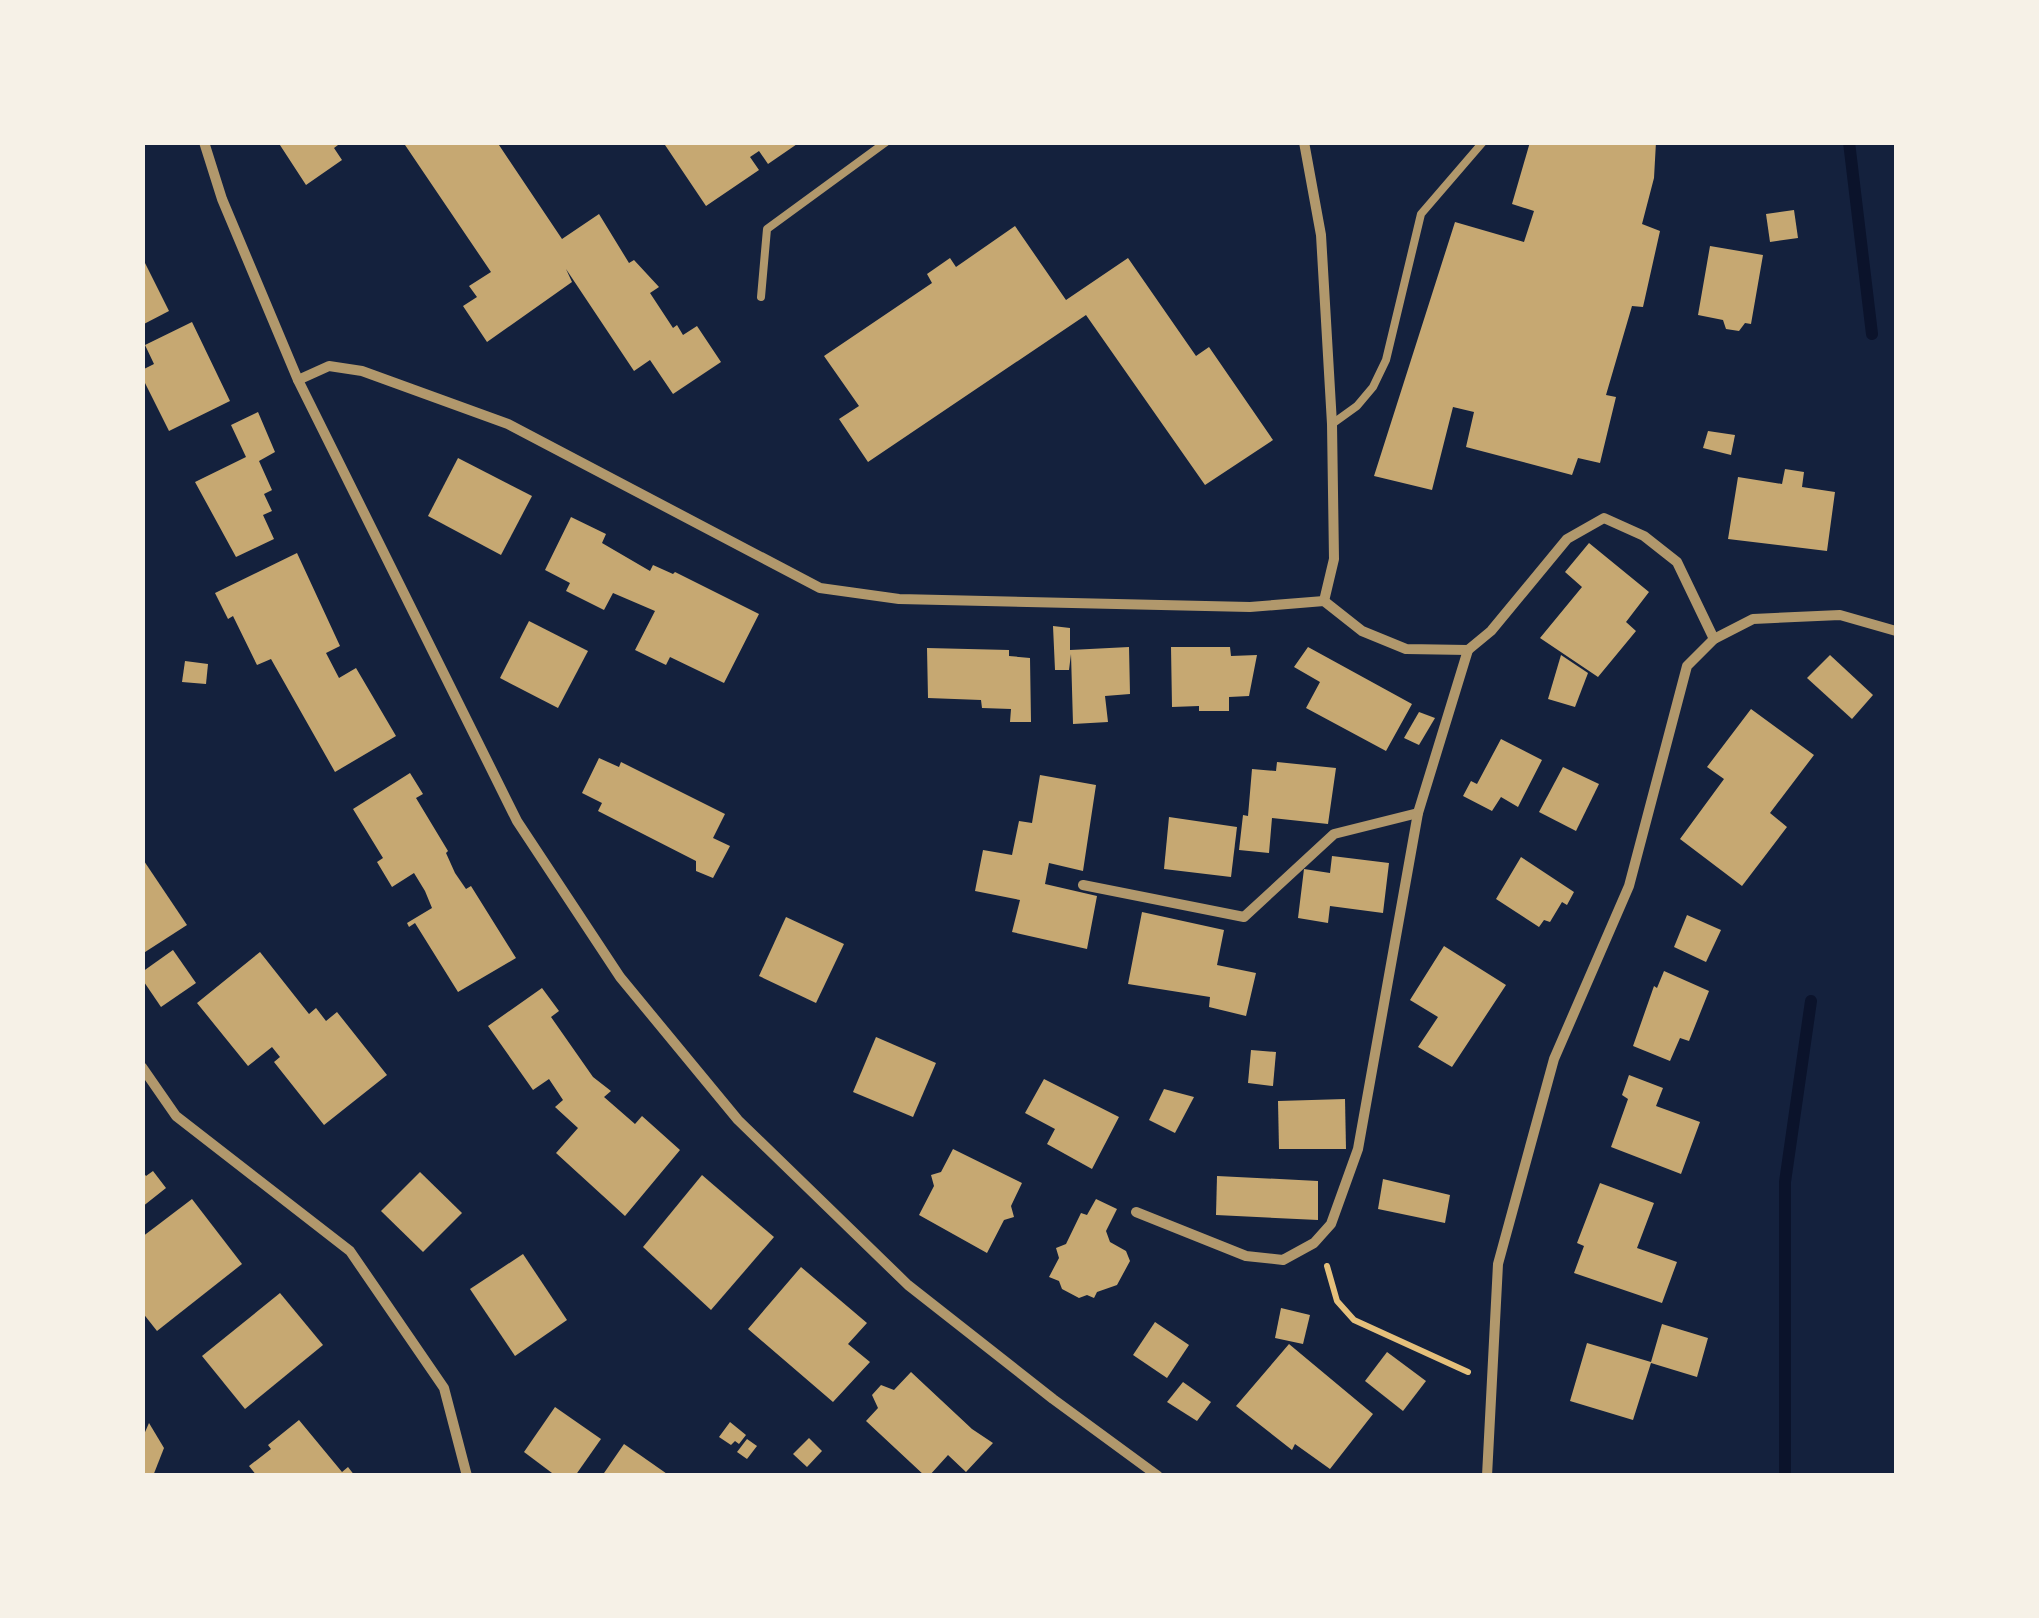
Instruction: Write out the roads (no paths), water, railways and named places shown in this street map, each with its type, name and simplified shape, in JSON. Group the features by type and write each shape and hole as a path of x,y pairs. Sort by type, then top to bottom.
{"street":[{"path":"204,142 222,199 298,380 518,821 620,977 738,1120 908,1286 1158,1476"},
{"path":"1304,142 1320,235 1332,424 1334,559 1324,601"},
{"path":"298,380 329,366 362,370 508,424 820,588 899,599 1250,607 1324,601 1362,631 1406,649 1468,650"},
{"path":"1136,1212 1246,1256 1282,1260 1314,1244 1331,1224 1358,1149 1418,813 1468,650 1492,631 1566,540 1604,518 1644,536 1678,562 1714,639"},
{"path":"1487,1476 1498,1264 1554,1059 1629,886 1687,666 1714,639 1754,619 1840,614 1896,630"},
{"path":"1083,884 1244,917 1334,834 1418,813"},
{"path":"142,1067 176,1116 350,1251 444,1388 466,1476"}],"lane":[{"path":"761,297 766,230 886,142"},
{"path":"1332,424 1373,388 1386,360 1422,214 1483,142"}],"waterway":[{"path":"1849,142 1872,334"},
{"path":"1785,1476 1785,1182 1811,1001"}]}
